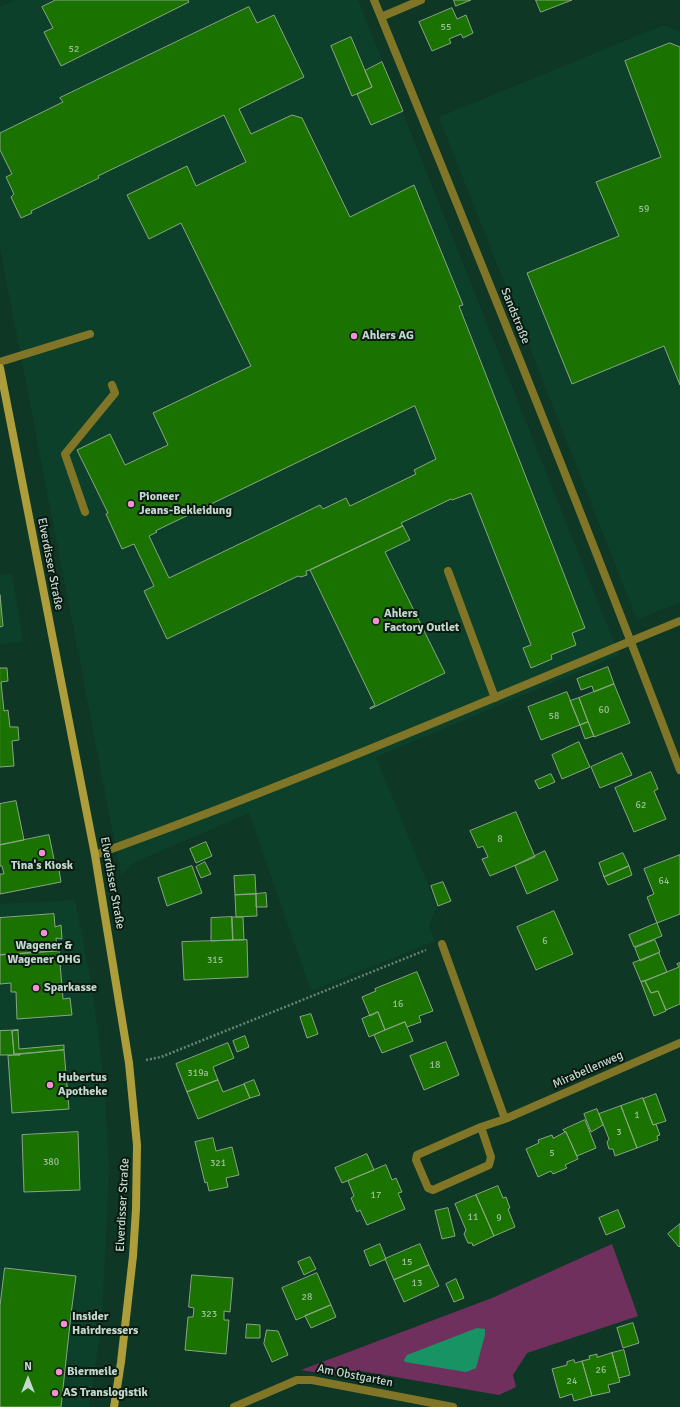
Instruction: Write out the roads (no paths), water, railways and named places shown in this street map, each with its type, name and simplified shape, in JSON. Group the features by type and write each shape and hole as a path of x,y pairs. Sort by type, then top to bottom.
{"main road":[{"name":"Elverdisser Straße","path":"0,368 95,855 129,1063 137,1145 136,1209 130,1287 114,1407"}],"street":[{"name":"Sandstraße","path":"374,0 476,249 631,641 680,770"},
{"path":"381,17 421,0"},
{"path":"0,362 90,334"},
{"path":"85,512 65,454 115,393 112,385"},
{"path":"448,571 495,698"},
{"path":"95,855 166,830 337,763 680,621"},
{"path":"442,944 505,1120"},
{"name":"Mirabellenweg","path":"481,1127 491,1157 489,1165 433,1190 428,1188 416,1160 417,1155 481,1127 505,1120 680,1042"},
{"name":"Am Obstgarten","path":"234,1407 297,1380 312,1380 452,1407"}],"place":[{"name":"Ahlers AG","path":"354,336"},
{"name":"Pioneer Jeans-Bekleidung","path":"131,504"},
{"name":"Ahlers Factory Outlet","path":"376,621"},
{"name":"Tina's Kiosk","path":"42,853"},
{"name":"Wagener & Wagener OHG","path":"44,933"},
{"name":"Sparkasse","path":"36,988"},
{"name":"Hubertus Apotheke","path":"50,1085"},
{"name":"Insider Hairdressers","path":"64,1324"},
{"name":"Biermeile","path":"59,1372"},
{"name":"AS Translogistik","path":"55,1393"}]}
